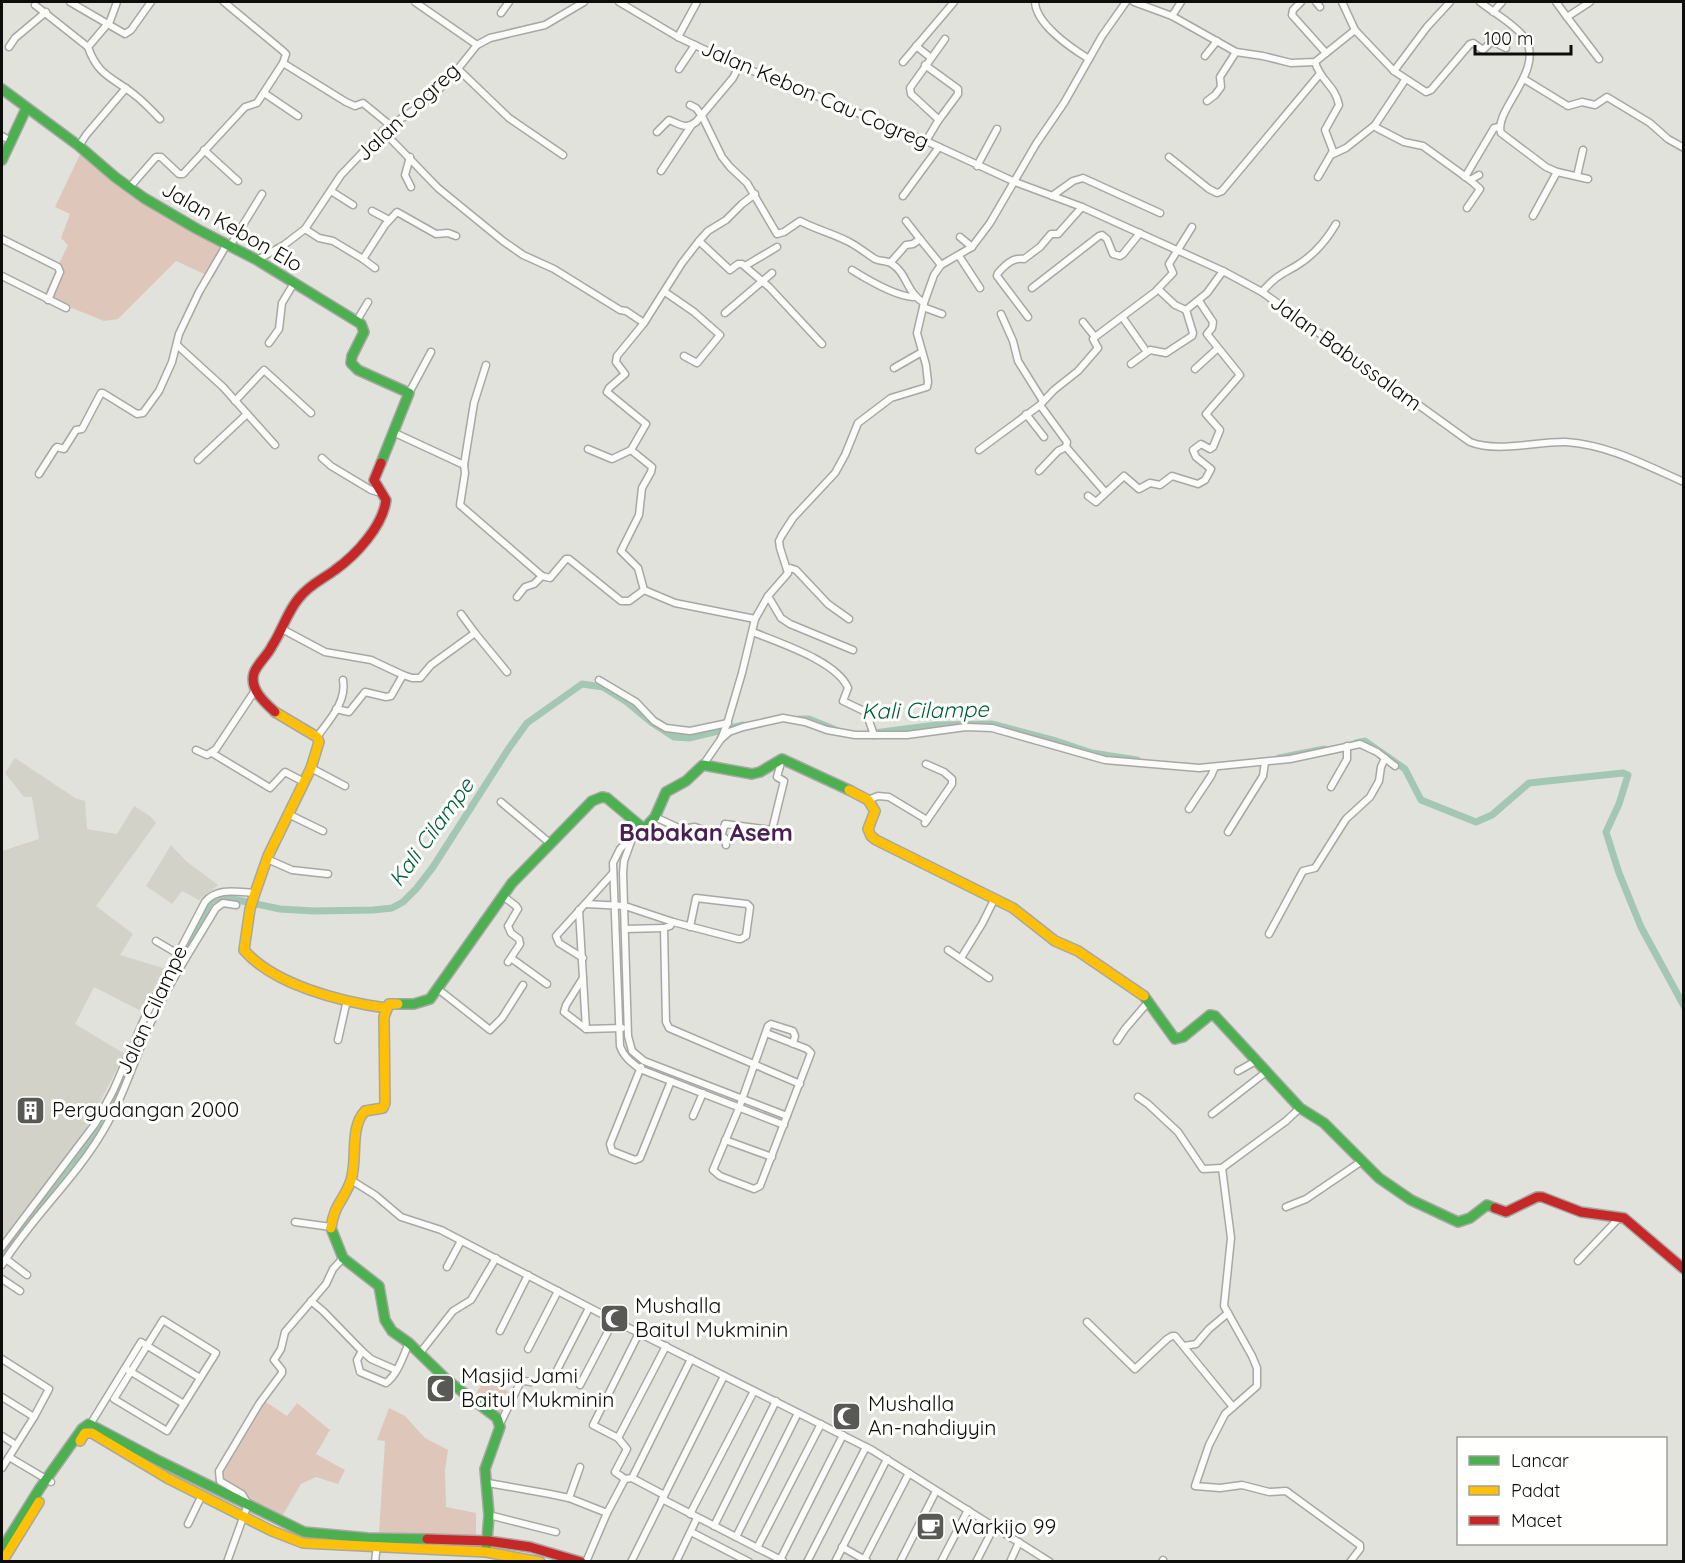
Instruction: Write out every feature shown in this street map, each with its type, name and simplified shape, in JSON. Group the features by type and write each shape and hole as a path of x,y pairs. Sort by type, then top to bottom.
{"street":[{"path":"70,2 123,33 128,33 151,2"},
{"path":"88,47 108,23 117,2"},
{"path":"129,188 156,157 161,157 181,175 245,107 257,103 283,63 286,54 224,2"},
{"path":"415,2 477,45"},
{"path":"501,13 510,2"},
{"name":"Jalan Cogreg","path":"257,260 284,245 305,229 342,175 383,131 424,103 449,80 477,45 490,38 544,25 584,2"},
{"name":"Jalan Kebon Cau Cogreg","path":"619,2 678,37 739,66 926,141 1015,182"},
{"path":"630,9 634,2"},
{"path":"678,37 698,2"},
{"path":"903,62 954,2"},
{"path":"1035,2 1036,9 1051,30 1061,40 1089,59"},
{"path":"788,573 779,541 785,529 835,472 845,455 858,423 891,398 927,387 927,374 917,333 930,283 940,265 972,247 1000,207 1036,144 1126,2"},
{"path":"1134,2 1172,16 1236,52 1296,63 1315,62 1354,30"},
{"path":"1172,16 1181,2"},
{"path":"1301,2 1293,10 1292,15 1326,53"},
{"path":"1342,2 1354,30 1405,80 1426,92 1470,44 1473,43 1483,50 1494,41 1506,48"},
{"path":"1394,70 1427,27 1450,2"},
{"path":"1468,178 1494,128 1499,127 1524,79 1528,62 1528,44 1514,27 1480,2"},
{"path":"1494,12 1502,2"},
{"path":"1556,2 1599,59"},
{"path":"1567,18 1590,2"},
{"path":"35,4 88,47 98,68 126,88 160,119"},
{"path":"9,47 15,38 46,12"},
{"path":"938,122 936,116 909,91 930,57 945,39"},
{"path":"1205,56 1217,41"},
{"path":"679,69 695,45"},
{"path":"916,46 930,57"},
{"path":"1207,101 1221,87 1220,77 1236,52"},
{"path":"1315,62 1319,75 1337,93 1339,105 1325,130 1332,146 1330,155 1318,177"},
{"path":"283,63 346,102 355,106 363,103 391,126"},
{"path":"925,65 958,89 958,94 926,141"},
{"path":"661,171 691,125 702,116 733,78 739,66"},
{"path":"458,69 510,118 563,154"},
{"path":"1169,157 1209,189 1217,193 1222,191 1319,75"},
{"path":"1524,79 1568,106 1582,102 1595,105 1607,97 1650,123 1668,139 1683,148"},
{"path":"1330,155 1346,148 1375,125 1405,80"},
{"path":"79,146 126,88"},
{"name":"Jalan Kebon Elo","path":"2,89 79,146 129,188 153,204 257,260 356,322"},
{"path":"264,93 298,116"},
{"path":"690,105 696,108 702,116 722,158 755,194 777,234 800,221 853,244 876,260 891,262 899,271 913,297 923,305 942,314"},
{"path":"2,160 26,109"},
{"path":"657,132 669,120 684,127 691,125"},
{"path":"1375,125 1397,139 1423,146 1468,178 1480,189 1467,208"},
{"path":"1499,127 1503,135 1530,157 1557,172 1588,179"},
{"path":"977,165 997,129"},
{"path":"383,131 438,188 523,255 554,269 644,323"},
{"path":"2,136 11,141"},
{"path":"903,195 939,147"},
{"path":"204,150 238,181"},
{"path":"1577,176 1583,150"},
{"path":"410,157 405,170 411,187"},
{"path":"1533,216 1557,172"},
{"path":"1468,178 1479,175"},
{"path":"1053,196 1073,181 1083,178 1160,213"},
{"name":"Jalan Babussalam","path":"1015,182 1140,232 1262,292 1470,442 1489,446 1566,442 1598,446 1683,482"},
{"path":"331,191 353,205"},
{"path":"39,474 55,449 64,449 76,430 84,427 100,393 137,414 143,413 159,391 179,334 199,292 262,194"},
{"path":"588,449 612,459 631,450 645,424 608,392 609,388 625,374 616,362 617,356 644,323 682,262 699,241 708,231 726,220 755,194"},
{"path":"1028,317 1002,284 997,276 998,273 1013,260 1024,259 1040,248 1051,234 1058,234 1082,207"},
{"path":"372,211 389,220"},
{"path":"363,259 394,213 398,212 436,234 448,233 456,236"},
{"path":"906,221 940,265"},
{"path":"1262,292 1276,277 1297,265 1322,245 1336,224"},
{"path":"1095,337 1123,318 1158,289 1173,273 1169,264 1192,227"},
{"path":"305,229 319,238 333,240 375,268"},
{"path":"1032,288 1099,236 1102,235 1107,239 1113,254 1120,256 1140,232"},
{"path":"960,237 972,247"},
{"path":"891,262 906,245 913,244 920,239"},
{"path":"2,240 58,267 60,272 48,300"},
{"path":"699,241 730,270 738,264 745,266 822,344"},
{"path":"745,266 777,247"},
{"path":"958,256 980,288"},
{"path":"852,270 869,281 900,295 913,297"},
{"path":"1186,310 1199,301 1223,271"},
{"path":"725,313 772,273"},
{"path":"2,276 66,308"},
{"path":"269,343 279,329 282,303 294,283"},
{"path":"1131,364 1150,350 1166,352 1192,336 1186,310 1175,305 1158,289"},
{"path":"665,292 720,335 697,363 684,356"},
{"path":"1088,496 1096,501 1124,476 1139,489 1150,483 1158,486 1172,476 1198,484 1208,476 1211,469 1196,458 1193,450 1201,444 1210,449 1213,447 1220,430 1206,414 1240,375 1207,334 1213,322 1199,301"},
{"path":"368,302 356,322 364,329 352,356 352,366 410,393"},
{"path":"1001,314 1013,341 1018,361 1066,442 1066,447 1105,492"},
{"path":"1123,318 1144,348"},
{"path":"979,450 1041,403 1078,371 1098,348 1095,337 1083,322"},
{"path":"177,345 202,366 275,445"},
{"path":"1195,369 1218,348"},
{"path":"386,1008 369,1007 279,977 251,960 247,955 244,946 253,899 267,859 311,768 319,742 317,737 273,712 256,689 254,673 282,629 290,609 320,577 335,570 373,530 386,504 374,477 395,433 410,393 431,352"},
{"path":"894,368 922,352"},
{"path":"486,365 474,403 460,505 542,576 550,578 566,559 569,559 621,601 632,599 644,590"},
{"path":"235,401 264,370 311,413"},
{"path":"198,460 247,414"},
{"path":"1026,414 1044,437"},
{"path":"395,433 464,465"},
{"path":"1039,471 1058,451 1066,447"},
{"path":"631,450 652,468 642,486 639,515 621,551 638,568 644,590"},
{"path":"322,458 371,490 381,491"},
{"path":"500,1424 494,1414 447,1380 409,1343 395,1334 389,1327 382,1309 379,1286 343,1258 331,1227 334,1210 351,1180 361,1112 383,1107 385,1103 384,1017 386,1008 389,1004 414,1004 428,1001 503,896 526,868 592,801 602,796 637,825 647,828 655,817 666,792 686,782 703,765 722,736 755,619 768,596 790,568 796,570 828,604 849,619"},
{"path":"517,597 525,587 534,584 542,576"},
{"path":"644,590 675,603 755,619"},
{"path":"768,596 781,618 790,624 853,651"},
{"path":"461,614 507,672"},
{"path":"282,629 325,652 371,660 412,678 420,678 431,665 475,633"},
{"path":"753,632 779,644 800,650 843,678 848,688 843,701 866,712 874,732"},
{"path":"336,709 349,712 365,693 391,696 403,675"},
{"path":"317,737 336,709 345,689 343,680"},
{"path":"599,680 636,702 654,721 666,728 690,731 727,723"},
{"path":"196,750 205,755 212,753 256,689"},
{"path":"722,736 743,727 783,718 855,735 874,732 915,734 966,727 992,728 1105,760 1199,768 1306,756 1362,744 1395,766"},
{"path":"1331,787 1347,759 1347,746"},
{"path":"212,753 270,788 285,772 303,782"},
{"path":"1269,934 1303,871 1315,868 1346,819 1370,797 1379,781 1385,758"},
{"path":"703,765 751,775 782,759 837,783 868,800 875,811 868,829 876,840 995,898 1020,913 1055,941 1087,957 1149,1001 1175,1039 1183,1037 1213,1015 1300,1108 1324,1124 1395,1190 1458,1222 1469,1219 1487,1205 1506,1212 1536,1197 1542,1197 1590,1214 1621,1217 1683,1269"},
{"path":"721,836 725,824 772,830 784,781 777,777 782,759"},
{"path":"1228,832 1263,776 1265,762"},
{"path":"868,800 878,796 889,797 926,822 952,784 952,779 944,772 926,764"},
{"path":"1189,809 1215,767"},
{"path":"311,768 345,786"},
{"path":"501,802 552,844"},
{"path":"288,814 323,831"},
{"path":"655,817 681,829 695,827 721,836 725,838 726,845"},
{"path":"637,825 631,838 614,857 619,1028 622,1051 640,1069 784,1125"},
{"path":"631,838 631,846 624,866 629,1043 632,1051 644,1060 787,1116"},
{"path":"267,859 292,870 328,874"},
{"path":"583,958 559,943 556,939 557,934 613,873"},
{"name":"Jalan Cilampe","path":"2,1247 95,1124 138,1047 178,954 205,902 212,894 219,891 253,899"},
{"path":"503,896 518,909 508,926 511,933 520,941 510,960 547,984"},
{"path":"586,904 625,906 690,927 743,939 748,927 750,908 747,904 696,898 690,927"},
{"path":"961,957 995,898"},
{"path":"149,1017 216,908 223,903 236,905"},
{"path":"579,910 586,1029"},
{"path":"625,928 664,928 673,922"},
{"path":"664,928 667,1026 671,1030 800,1084"},
{"path":"156,941 178,954"},
{"path":"948,950 989,978"},
{"path":"583,978 564,1011 586,1029 629,1028"},
{"path":"438,989 490,1030 502,1018 524,984"},
{"path":"338,1040 347,1000"},
{"path":"1117,1041 1149,1001"},
{"path":"766,1034 793,1044 807,1049 811,1053 760,1186 754,1189 714,1172 768,1026 771,1024 793,1031 795,1036 793,1044"},
{"path":"2,1265 103,1132 122,1097 138,1047"},
{"path":"644,1060 609,1147 612,1151 634,1160 640,1158 671,1081"},
{"path":"1238,1071 1256,1061"},
{"path":"1212,1114 1266,1072"},
{"path":"693,1116 703,1093"},
{"path":"1138,1097 1178,1131 1203,1169 1222,1167 1278,1127 1300,1108"},
{"path":"725,1140 772,1157"},
{"path":"1286,1207 1306,1199 1362,1161"},
{"path":"1222,1167 1231,1238 1224,1306 1252,1356 1257,1386 1225,1414 1209,1445 1195,1486 1220,1488 1242,1485 1269,1492 1288,1492 1360,1545 1360,1549 1350,1562"},
{"path":"351,1180 375,1195 401,1217 441,1230 589,1308 866,1447 1046,1561"},
{"path":"1578,1261 1621,1217"},
{"path":"295,1222 331,1227"},
{"path":"447,1267 461,1241"},
{"path":"6,1258 27,1275"},
{"path":"217,1483 219,1472 228,1453 282,1373 274,1360 281,1349 285,1332 330,1278 333,1269 343,1258"},
{"path":"420,1353 453,1311 471,1300 496,1258"},
{"path":"500,1331 528,1275"},
{"path":"2,1279 20,1291"},
{"path":"528,1349 558,1291"},
{"path":"311,1301 371,1359 396,1370"},
{"path":"555,1374 589,1308"},
{"path":"1184,1346 1196,1344 1228,1313"},
{"path":"147,1346 163,1320 216,1353 167,1431 114,1399 141,1342 147,1346 200,1378"},
{"path":"580,1384 614,1320"},
{"path":"1087,1322 1135,1369 1172,1336 1175,1336 1233,1407"},
{"path":"639,1333 593,1425 618,1438 627,1449 615,1472 697,1518 782,1561 843,1435"},
{"path":"362,1351 357,1360 360,1372 387,1383 391,1380 409,1343"},
{"path":"618,1438 666,1346"},
{"path":"2,1359 49,1389 2,1468"},
{"path":"586,1562 607,1513 628,1479 691,1359"},
{"path":"88,1428 128,1370"},
{"path":"128,1370 184,1404"},
{"path":"631,1562 724,1376"},
{"path":"485,1557 489,1515 485,1469 500,1424 520,1383 531,1382"},
{"path":"690,1514 753,1391"},
{"path":"2,1397 34,1417"},
{"path":"714,1526 776,1401"},
{"path":"736,1538 798,1413"},
{"path":"758,1548 821,1424"},
{"path":"88,1428 151,1469 243,1516 303,1543 488,1541 530,1547 581,1562"},
{"path":"3,1553 82,1429 88,1428 107,1432 159,1461 217,1483 248,1504 304,1532 485,1557 540,1562"},
{"path":"2,1436 16,1445"},
{"path":"807,1562 866,1447"},
{"path":"9,1456 49,1480"},
{"path":"835,1562 887,1459"},
{"path":"569,1498 580,1467"},
{"path":"842,1547 866,1561 909,1473"},
{"path":"488,1483 510,1488 521,1487 569,1498 607,1513"},
{"path":"900,1562 936,1491"},
{"path":"188,1524 202,1496"},
{"path":"228,1561 248,1504"},
{"path":"941,1562 968,1510"},
{"path":"489,1515 556,1532"},
{"path":"676,1562 697,1518"},
{"path":"976,1562 994,1527"},
{"path":"691,1532 749,1562"},
{"path":"1010,1562 1019,1542"},
{"path":"375,1562 377,1543"}],"shaded area":[{"path":"82,150 102,168 230,247 213,278 176,261 118,319 104,321 57,302 46,291 68,245 61,238 70,214 55,207"},
{"path":"15,758 75,798 85,801 87,829 117,834 134,806 150,816 156,823 96,906 133,934 120,955 166,969 141,1011 94,987 75,1024 125,1054 86,1128 54,1176 2,1242 2,851 39,839 32,797 24,797 5,773"},
{"path":"171,845 186,861 218,885 199,900 182,891 172,904 146,886"},
{"path":"486,1377 516,1397 509,1414 501,1421 474,1397"},
{"path":"260,1398 287,1416 297,1403 330,1430 316,1454 345,1470 338,1484 316,1477 301,1484 281,1518 214,1483 221,1460"},
{"path":"389,1408 405,1416 425,1438 448,1450 445,1470 446,1507 476,1513 476,1537 379,1532 385,1441 377,1440"}],"waterway":[{"name":"Kali Cilampe","path":"138,1046 166,984 194,938 212,900 223,897 280,909 314,911 373,910 392,908 403,902 433,867 527,723 582,684 603,687 674,737 689,738 743,725"},
{"name":"Kali Cilampe","path":"799,719 809,719 836,730"},
{"name":"Kali Cilampe","path":"874,733 936,725 992,724 1092,753 1137,760"},
{"name":"Kali Cilampe","path":"1356,743 1365,741 1405,769 1421,800 1476,822 1492,815 1529,783 1623,773 1628,775 1619,804 1606,832 1619,873 1641,927 1684,1006"},
{"name":"Kali Cilampe","path":"1279,758 1324,749"},
{"name":"Kali Cilampe","path":"2,1256 102,1127 128,1073"}],"traffic: fast":[{"path":"2,89 144,198 257,260 361,324 364,332 351,363 358,370 409,393 381,463"},
{"path":"2,160 26,109"},
{"path":"398,1004 414,1004 430,999 512,883 592,801 602,797 607,798 644,829 655,817 666,792 686,781 703,765 752,774 782,759 849,790"},
{"path":"1144,996 1175,1039 1183,1037 1210,1015 1215,1016 1300,1108 1324,1123 1379,1178 1411,1200 1458,1222 1470,1218 1487,1205 1495,1208"},
{"path":"331,1228 343,1258 379,1286 385,1320 392,1331 409,1343 447,1380 497,1418 500,1427 485,1469 489,1515 486,1552"},
{"path":"2,1549 40,1488 82,1429 89,1424 304,1532 368,1538 427,1539"}],"traffic: slow":[{"path":"275,712 317,737 319,742 311,768 268,856 250,909 244,950 273,973 310,990 386,1008"},
{"path":"849,790 868,800 875,811 868,829 876,840 1013,908 1055,941 1078,951 1144,996"},
{"path":"331,1228 337,1207 351,1180 355,1135 360,1118 365,1111 383,1108 385,1103 384,1017 389,1004 398,1004"},
{"path":"80,1441 85,1433 92,1433 169,1479 272,1531 303,1543 486,1552 540,1562"},
{"path":"2,1562 39,1502"}],"traffic: jam":[{"path":"275,712 256,690 254,673 279,634 291,609 303,593 351,556 374,530 380,520 386,500 374,480 381,463"},
{"path":"1495,1208 1506,1212 1537,1197 1542,1197 1581,1212 1624,1218 1684,1269"},
{"path":"427,1539 488,1541 530,1547 581,1562"}],"place":[{"name":"Pergudangan 2000","path":"31,1110"},
{"name":"Mushalla Baitul Mukminin","path":"614,1318"},
{"name":"Masjid Jami Baitul Mukminin","path":"440,1388"},
{"name":"Mushalla An-nahdiyyin","path":"847,1416"},
{"name":"Warkijo 99","path":"931,1527"}],"district":[{"name":"Babakan Asem","path":"706,833"}]}
